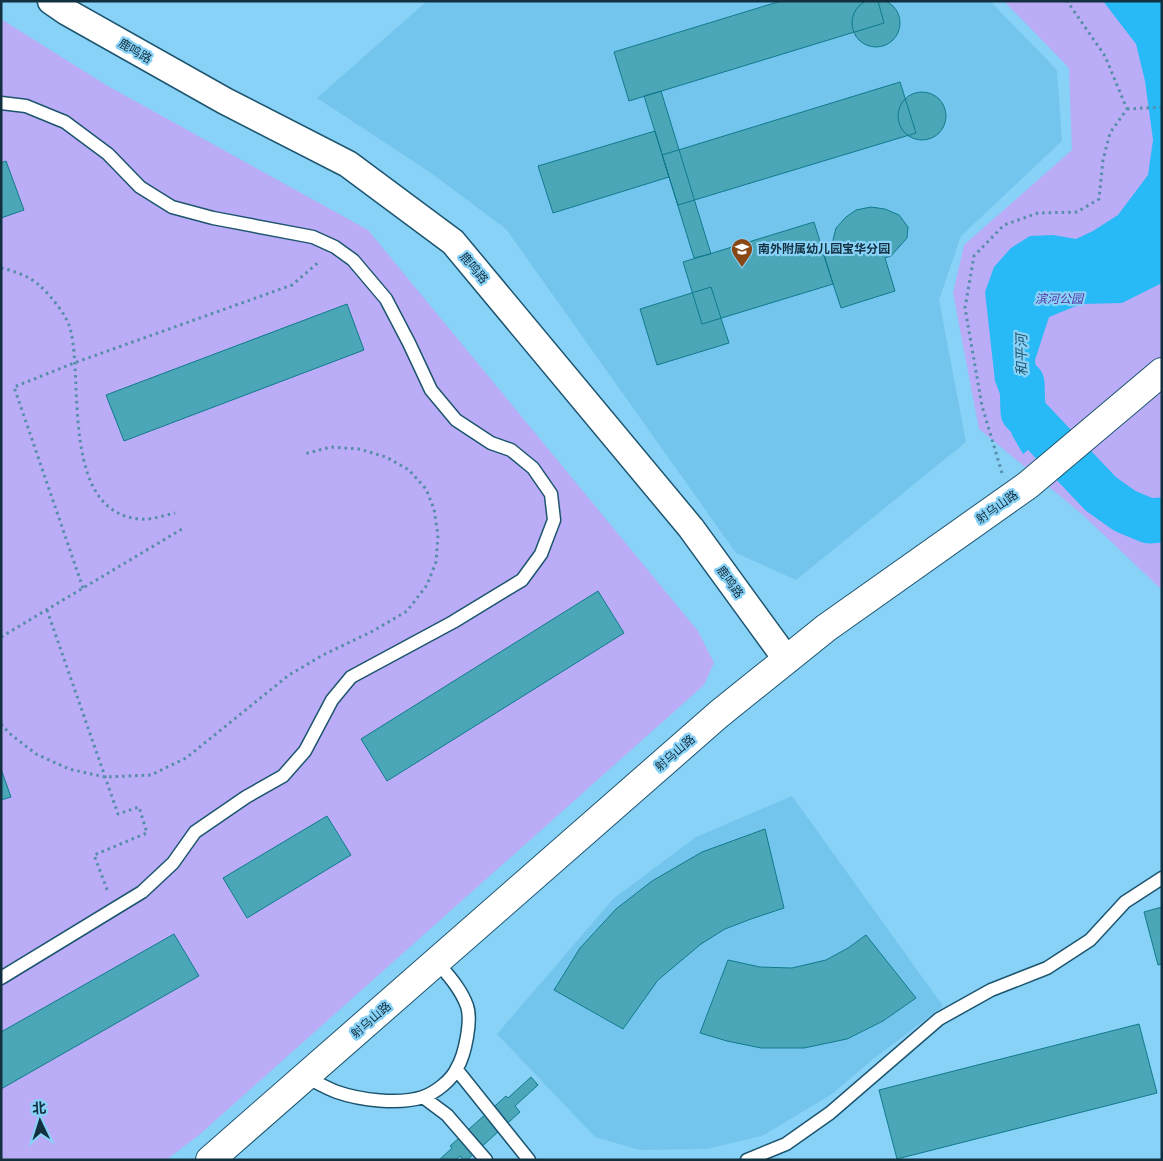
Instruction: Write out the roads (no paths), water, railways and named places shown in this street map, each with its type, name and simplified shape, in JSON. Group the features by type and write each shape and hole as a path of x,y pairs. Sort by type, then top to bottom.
{"street":[{"name":"鹿鸣路","path":"52,1 67,12 225,101 348,164 453,242 691,528 787,660"},
{"name":"射乌山路","path":"210,1160 719,714 826,628 1021,490 1162,372"}],"lane":[{"path":"1,102 26,106 65,122 108,154 140,187 172,207 213,218 314,238 336,247 353,260 386,299 431,390 456,420 491,444 511,450 533,468 551,494 554,520 541,554 522,580 453,622 351,677 332,700 305,751 282,776 246,797 195,832 173,863 142,892 1,978"},
{"path":"748,1160 786,1144 830,1113 939,1020 991,990 1047,968 1090,940 1125,902 1162,878"},
{"path":"306,1077 336,1092 371,1100 398,1101 423,1097 439,1088 457,1070 463,1054 468,1027 468,1007 459,989 437,962"},
{"path":"457,1070 529,1160"},
{"path":"423,1097 447,1115 486,1160"}],"water":[{"path":"1103,1 1162,1 1162,283 1122,303 1081,304 1049,317 1035,360 1039,396 1054,428 1023,454 1012,435 1008,415 995,381 985,292 994,267 1011,248 1030,236 1053,235 1076,239 1093,231 1118,215 1148,175 1153,140 1145,81 1136,44"}],"waterway":[{"name":"和平河","path":"1022,383 1023,412 1101,494 1125,511 1149,521 1162,520"}],"place":[{"name":"南外附属幼儿园宝华分园","path":"742,268"}],"park label":[{"name":"滨河公园","path":"1059,299"}]}
